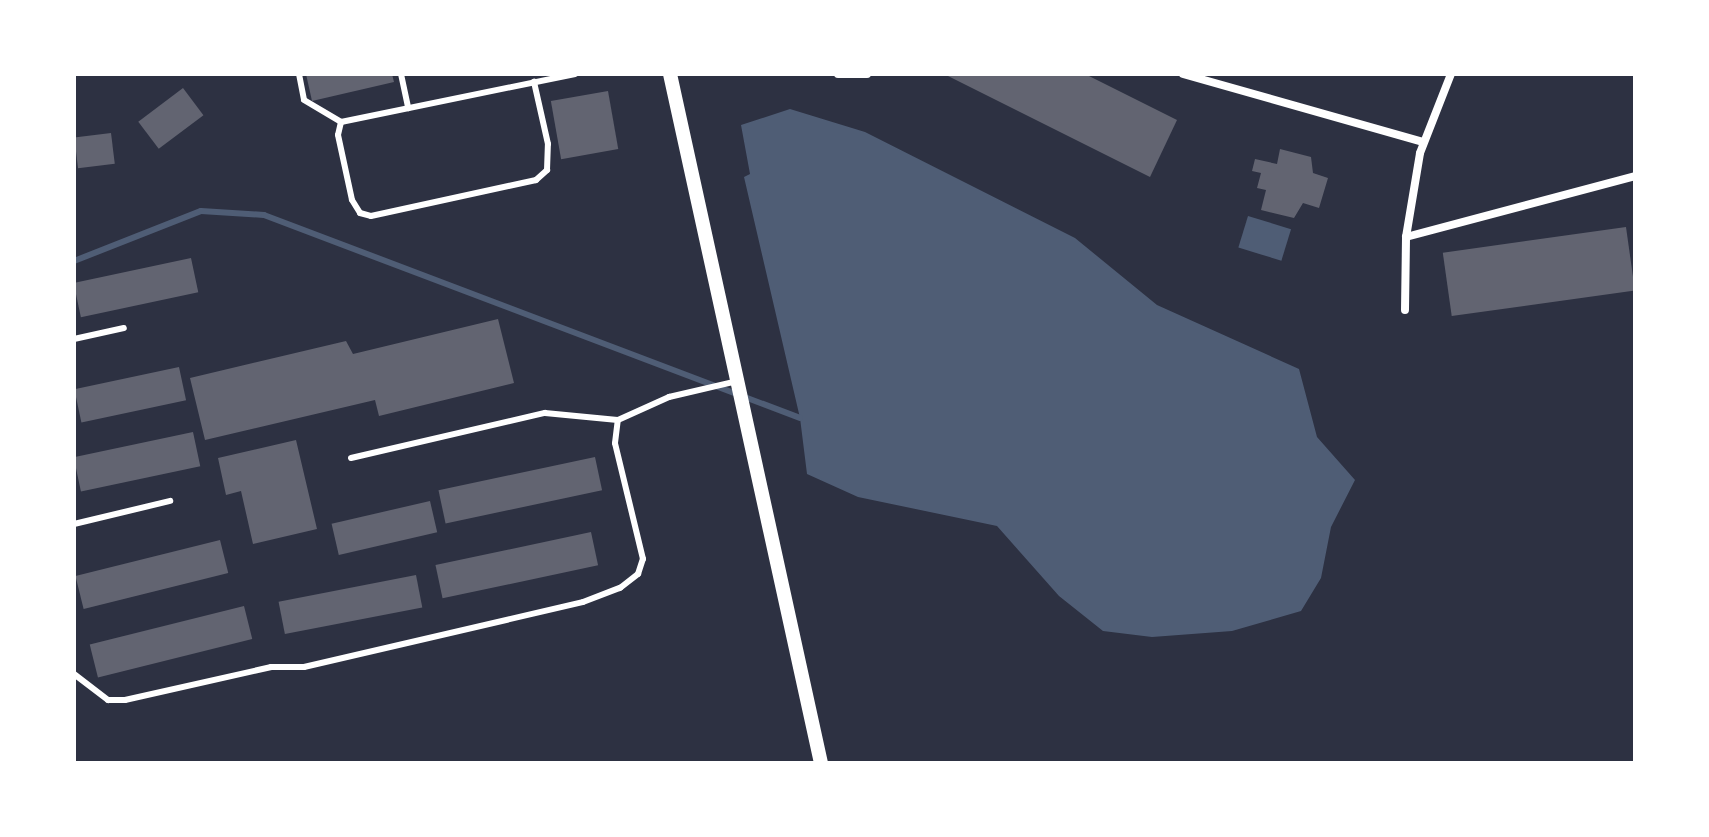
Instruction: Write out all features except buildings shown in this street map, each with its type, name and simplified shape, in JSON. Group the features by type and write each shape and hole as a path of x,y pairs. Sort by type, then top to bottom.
{"street":[{"path":"670,74 821,763"},
{"path":"838,74 867,74"},
{"path":"1183,74 1424,142"},
{"path":"1405,310 1406,237 1424,142 1451,74"},
{"path":"1406,237 1635,176"}],"lane":[{"path":"299,74 304,100 341,122 575,74"},
{"path":"401,74 408,108"},
{"path":"523,74 526,84"},
{"path":"341,122 338,135 352,200 360,213 371,216 536,180 547,170 548,144 534,82"},
{"path":"74,339 124,328"},
{"path":"351,458 545,413 618,420 669,397 738,381"},
{"path":"74,674 108,700 125,700 271,667 304,667 583,602 620,588 638,574 643,559 615,443 618,420"},
{"path":"74,524 170,501"}],"water":[{"path":"790,109 865,132 1075,238 1157,305 1299,369 1317,437 1355,480 1331,527 1321,578 1301,611 1232,631 1152,637 1103,631 1059,596 997,526 858,497 807,474 800,418 744,177 750,174 741,125"},
{"path":"1248,216 1291,229 1281,261 1238,248"}],"waterway":[{"path":"74,261 201,211 264,215 800,418"}]}
